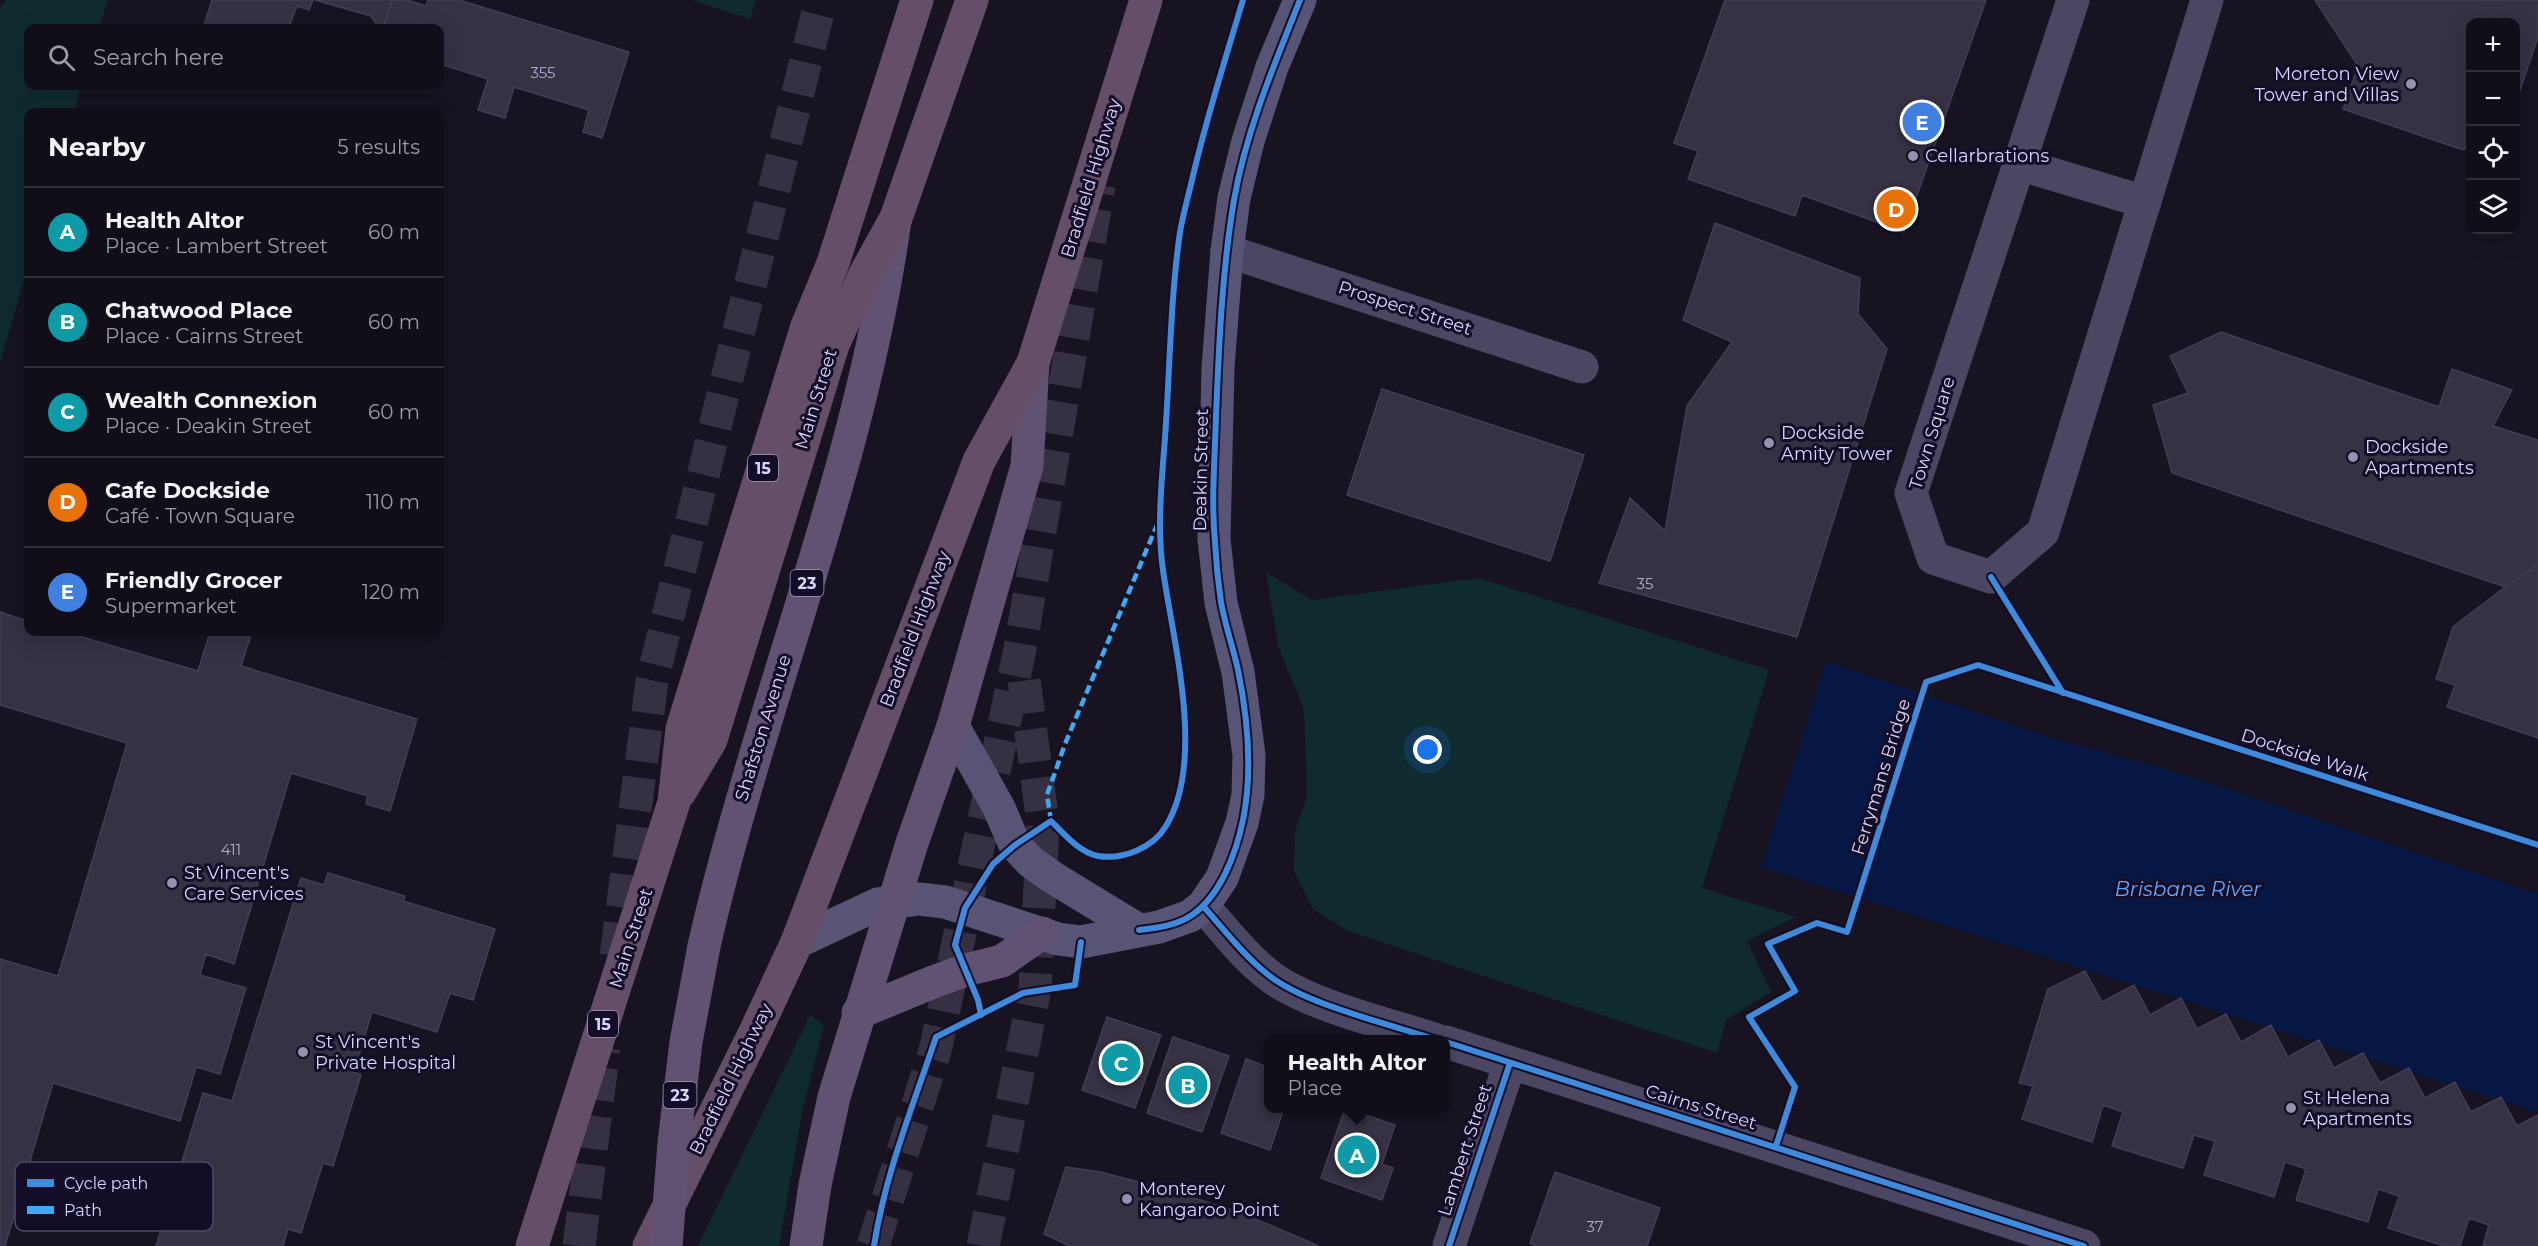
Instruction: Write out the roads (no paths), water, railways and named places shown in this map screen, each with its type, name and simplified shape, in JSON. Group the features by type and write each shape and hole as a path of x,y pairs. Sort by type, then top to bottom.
{"highway":[{"name":"Main Street","path":"532,1246 674,802 682,729 807,326 833,263 917,0"},
{"name":"Main Street","path":"674,802 711,740 832,345 861,282 896,218 972,0"},
{"name":"Bradfield Highway","path":"649,1246 797,942 979,461 1033,363 1146,0"}],"main road":[{"name":"Shafston Avenue","path":"666,1246 674,1143 686,1042 704,945 722,866 875,342 896,218"},
{"path":"806,1246 815,1185 834,1097 858,1013 952,726 1027,466 1033,363"},
{"path":"858,1013 966,970 1002,962 1042,933"}],"street":[{"name":"Deakin Street","path":"797,942 852,914 878,904 919,898 945,902 1042,933 1081,942 1173,923 1190,916 1203,906 1222,878 1234,851 1248,795 1249,755 1238,672 1221,603 1214,539 1218,368 1227,251 1234,198 1248,141 1272,67 1300,0"},
{"name":"Town Square","path":"2073,0 1911,493 1933,558 1991,576 2043,532 2207,0"},
{"path":"2019,164 2145,202"},
{"name":"Prospect Street","path":"1227,251 1582,367"},
{"path":"952,726 999,808 1015,845 1031,862 1052,877 1139,930"},
{"path":"1203,906 1261,969 1291,988 1327,1004 1422,1035"},
{"name":"Cairns Street","path":"1450,1043 2084,1246"},
{"name":"Lambert Street","path":"1449,1246 1510,1063"}],"water":[{"name":"Brisbane River","path":"1826,661 2058,740 2151,764 2226,788 2538,894 2538,1112 1761,867"}],"tunnel":[{"path":"616,956 652,681 821,0"},
{"path":"873,1246 936,1047 1020,649 1099,185"},
{"path":"983,1246 1035,989 1043,823 1023,672"},
{"path":"579,1246 604,1048"}],"place":[{"name":"Moreton View Tower and Villas","path":"2411,84"},
{"name":"Friendly Grocer","path":"1922,122"},
{"name":"Cellarbrations","path":"1913,156"},
{"name":"Cafe Dockside","path":"1896,209"},
{"name":"Dockside Amity Tower","path":"1769,443"},
{"name":"Dockside Apartments","path":"2353,457"},
{"name":"St Vincent's Care Services","path":"172,883"},
{"name":"St Vincent's Private Hospital","path":"303,1052"},
{"name":"Wealth Connexion","path":"1121,1063"},
{"name":"Chatwood Place","path":"1188,1085"},
{"name":"St Helena Apartments","path":"2291,1108"},
{"name":"Health Altor","path":"1357,1155"},
{"name":"Monterey Kangaroo Point","path":"1127,1199"}]}
